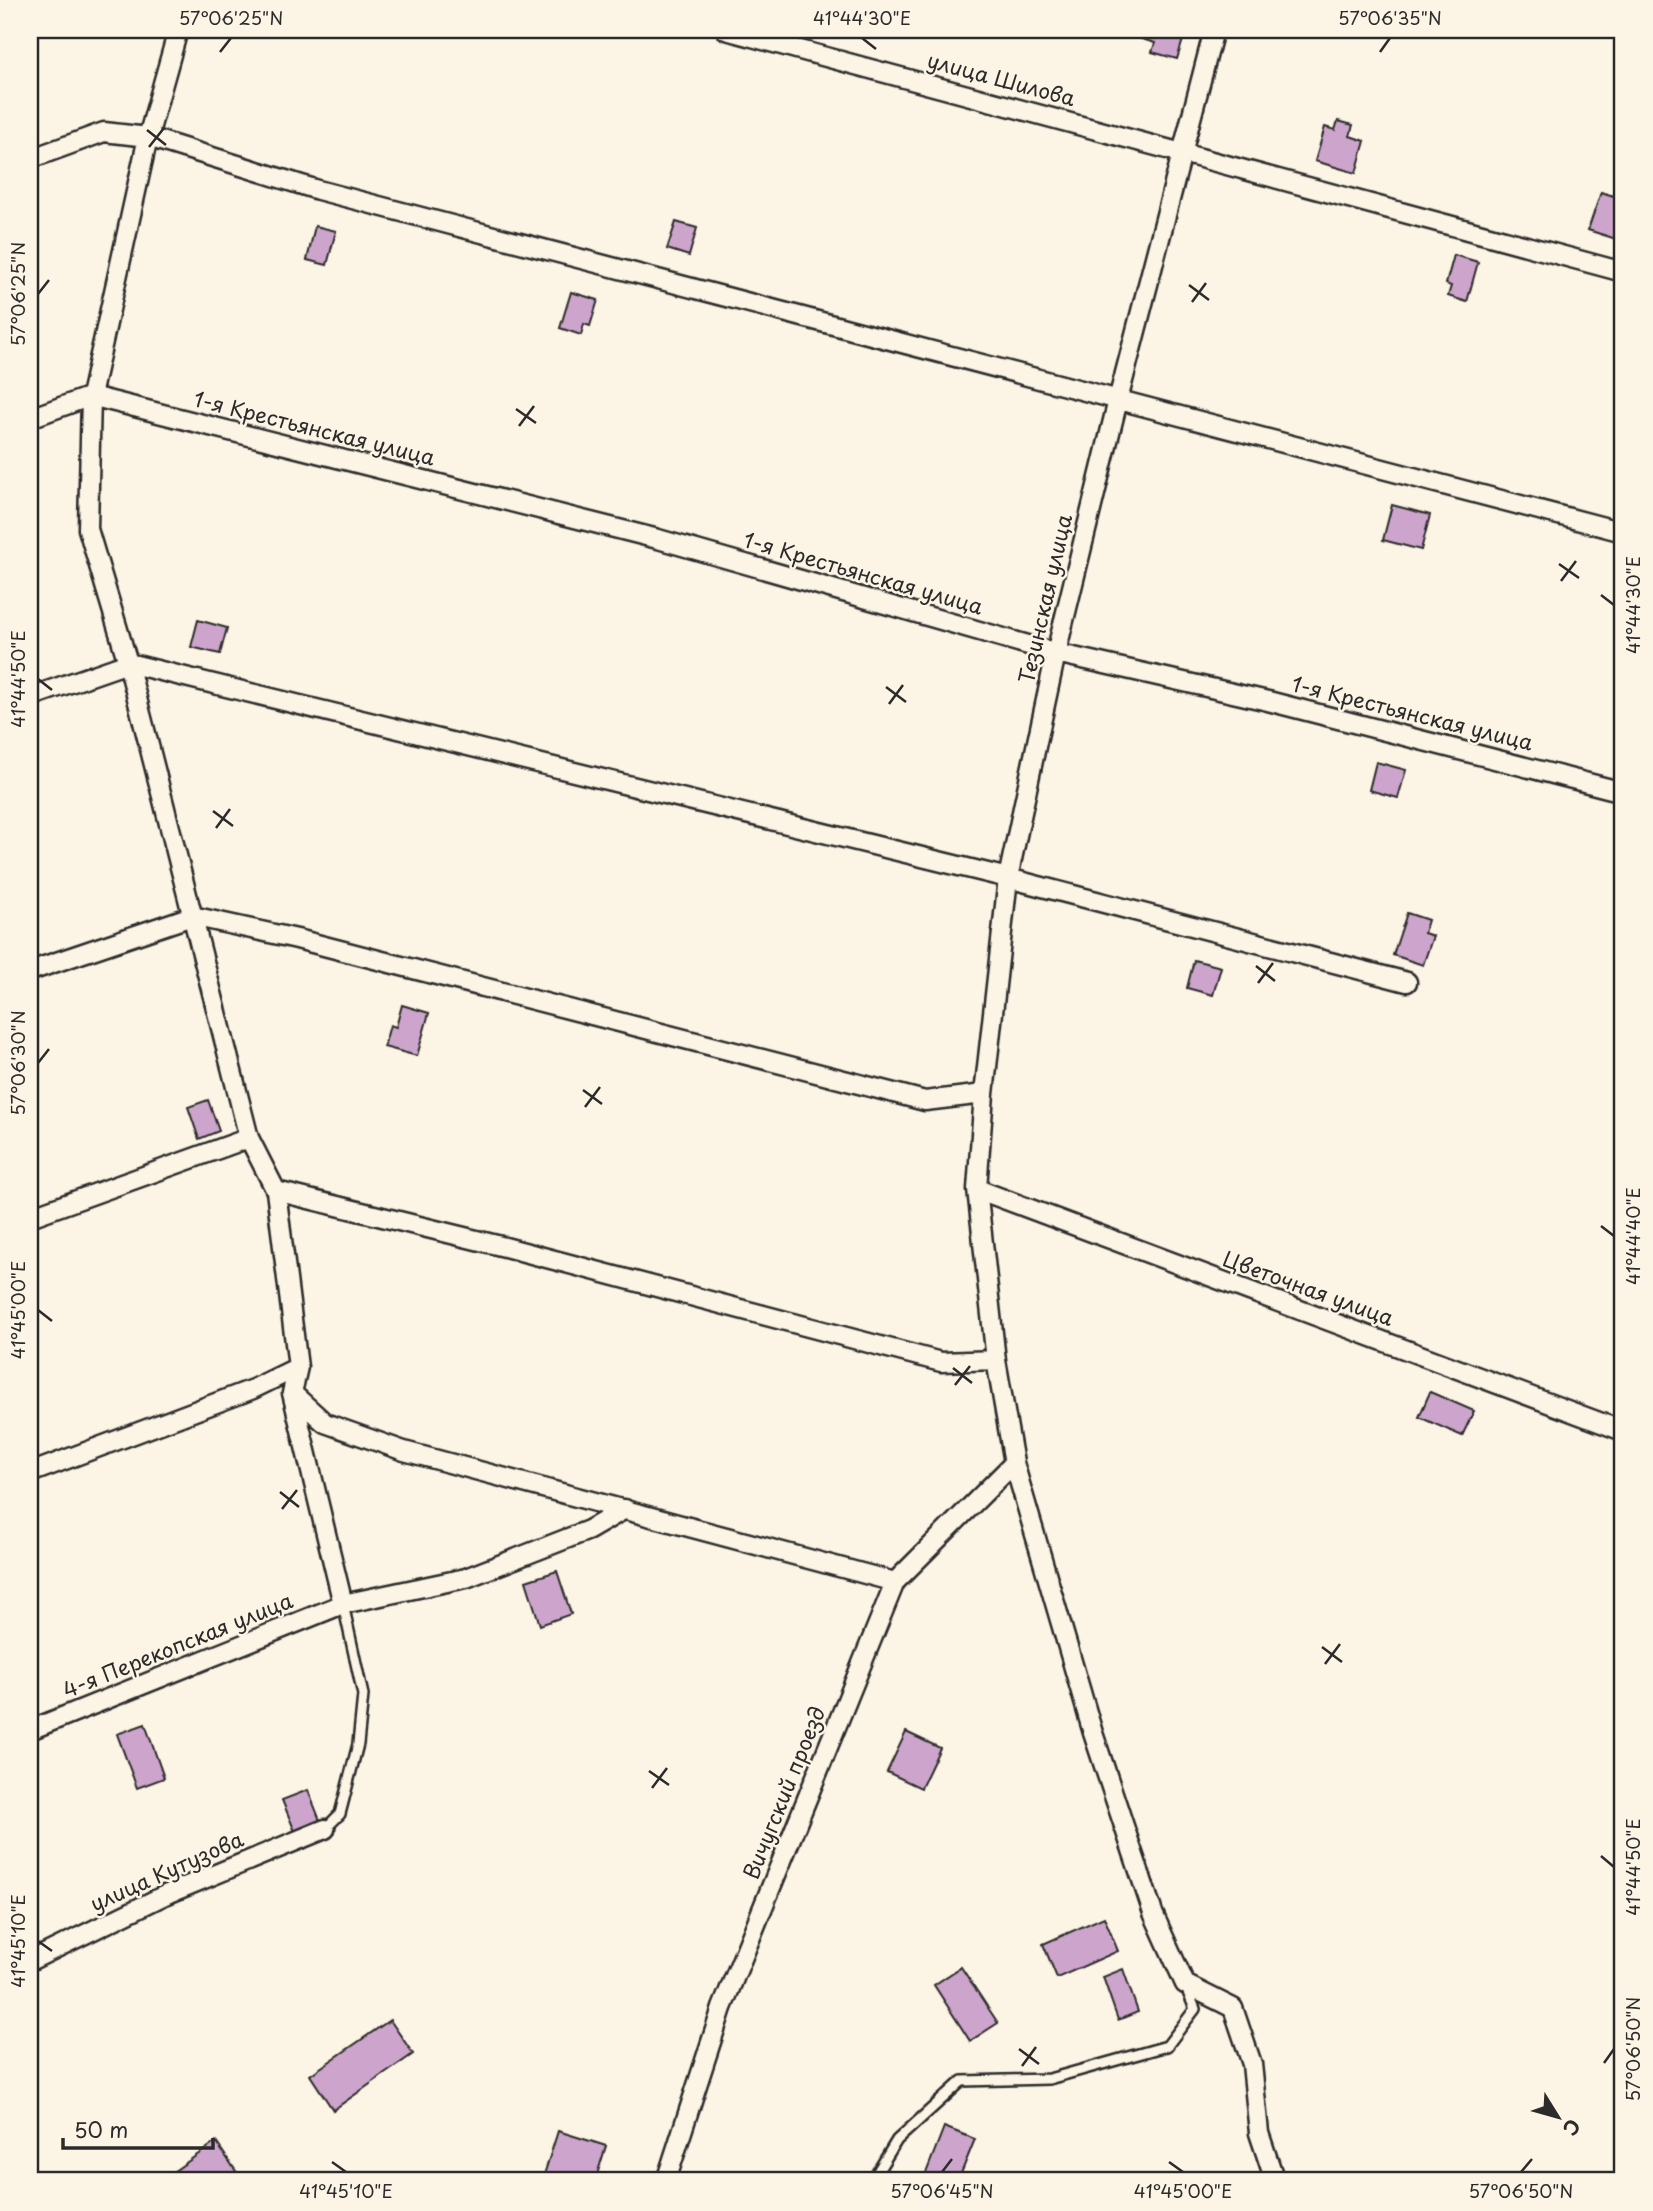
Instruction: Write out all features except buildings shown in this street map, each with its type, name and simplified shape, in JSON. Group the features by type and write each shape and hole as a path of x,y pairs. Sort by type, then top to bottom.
{"street":[{"path":"178,30 148,137 91,396 88,529 128,663 249,1138 276,1191 298,1367 292,1392 343,1604"},
{"name":"улица Шилова","path":"726,30 1623,271"},
{"name":"Тезинская улица","path":"1185,1984 1153,1913 1101,1759 1014,1463 996,1360 977,1189 984,1094 1008,878 1056,653 1214,30"},
{"path":"30,159 104,132 148,137 317,190 1623,532"},
{"path":"30,418 91,396"},
{"name":"1-я Крестьянская улица","path":"91,396 658,539 1056,653 1268,701 1623,792"},
{"path":"30,697 128,663 1008,878 1407,982"},
{"path":"30,971 192,916 297,939 925,1101 984,1094"},
{"path":"30,1217 249,1138"},
{"name":"Цветочная улица","path":"977,1189 1623,1431"},
{"path":"276,1191 505,1247 941,1362 996,1360"},
{"path":"30,1473 253,1389 298,1367"},
{"path":"292,1392 325,1423 404,1451 895,1582"},
{"name":"Вичугский проезд","path":"666,2181 722,2008 895,1582 1014,1463"},
{"name":"4-я Перекопская улица","path":"30,1730 343,1604 466,1578 589,1530 625,1509"},
{"name":"улица Кутузова","path":"30,1961 164,1895 325,1829"},
{"path":"1185,1984 1233,2008 1252,2064 1259,2133 1275,2181"}],"lane":[{"path":"325,1829 340,1814 346,1794 358,1744 363,1695 343,1604"},
{"path":"872,2181 897,2140 962,2081 1049,2079 1167,2046 1195,2009 1185,1984"}]}
